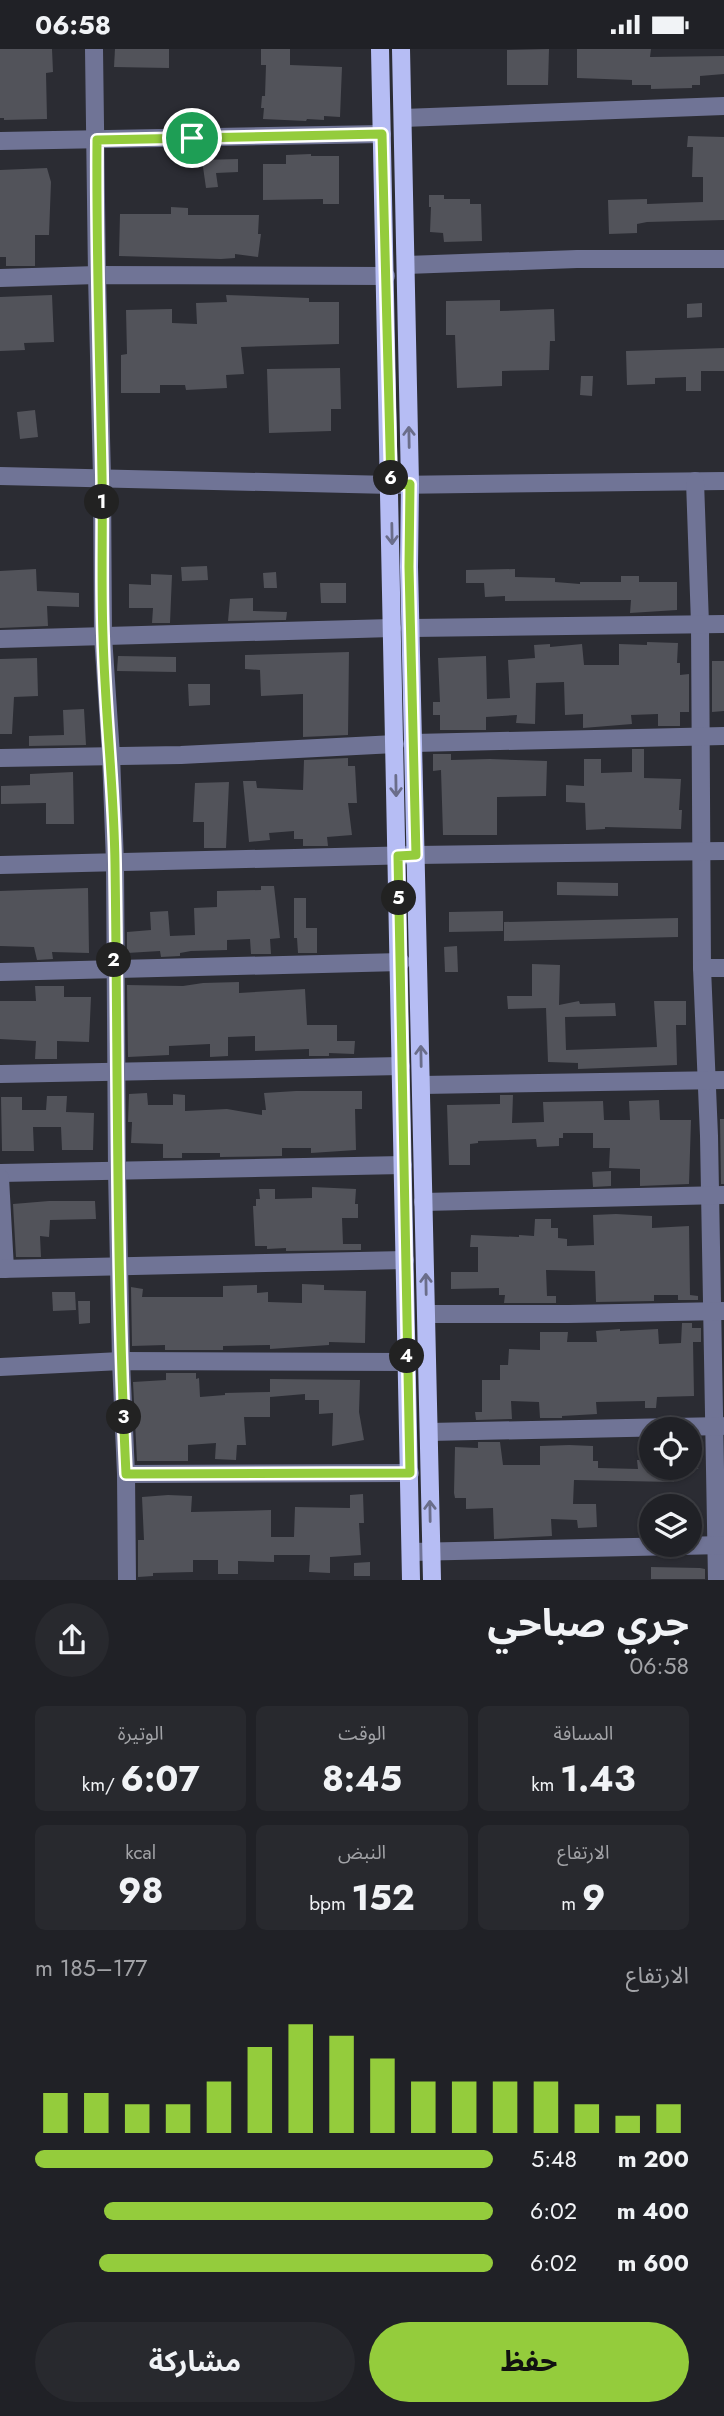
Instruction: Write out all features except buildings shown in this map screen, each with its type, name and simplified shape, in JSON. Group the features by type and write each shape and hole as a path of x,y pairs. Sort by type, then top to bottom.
{"main road":[{"path":"380,49 401,962 411,1580"},
{"path":"401,49 432,1580"}],"street":[{"path":"94,49 103,636 115,863 117,1170 127,1580"},
{"path":"403,118 724,106"},
{"path":"0,141 382,134"},
{"path":"406,265 577,259 724,259"},
{"path":"0,278 96,275 386,275"},
{"path":"0,476 391,485 724,481"},
{"path":"695,481 700,624 702,968 716,1079 720,1545 717,1580"},
{"path":"412,628 724,624"},
{"path":"0,639 334,632 392,628"},
{"path":"414,743 724,736"},
{"path":"0,758 181,755 395,744"},
{"path":"0,865 724,851"},
{"path":"0,972 401,962"},
{"path":"702,968 724,968"},
{"path":"0,1074 401,1066"},
{"path":"422,1085 716,1079"},
{"path":"0,1173 403,1165"},
{"path":"0,1178 3,1269 405,1260"},
{"path":"423,1202 717,1195"},
{"path":"426,1314 718,1311"},
{"path":"0,1367 121,1361 407,1362"},
{"path":"429,1432 719,1426"},
{"path":"126,1474 410,1473"},
{"path":"411,1552 720,1545"}],"route":[{"path":"382,134 391,485 410,484 409,567 416,855 398,856 410,1473 126,1474 117,1170 115,863 103,636 96,275 97,140 192,138 382,134"}]}
